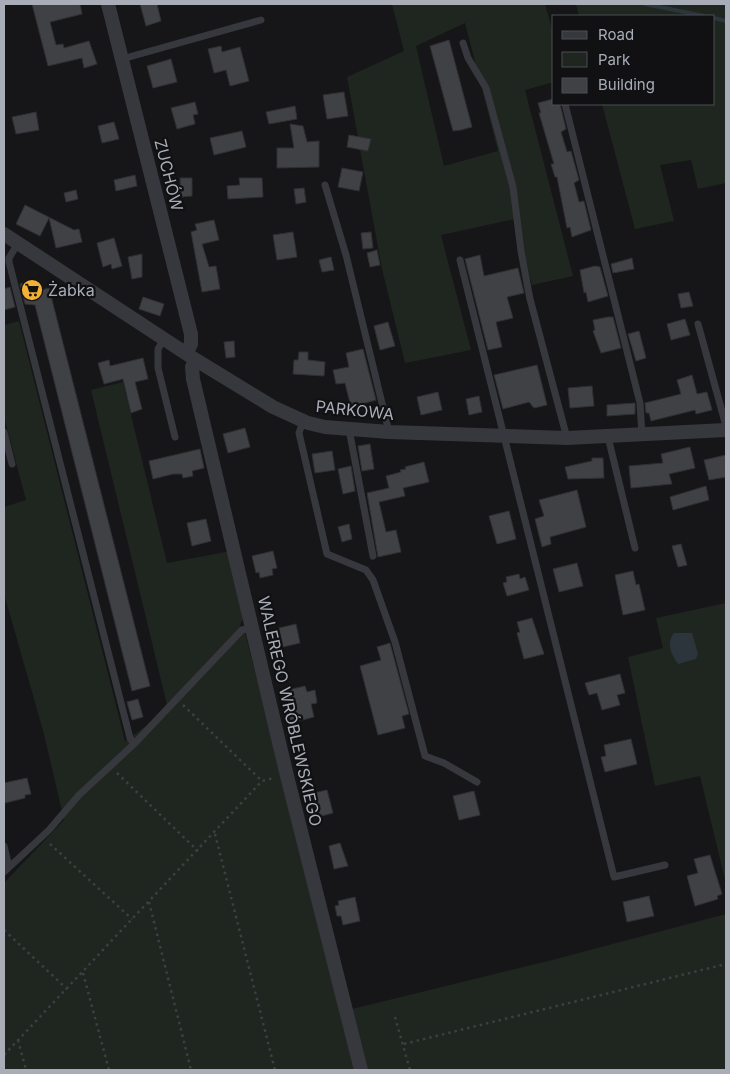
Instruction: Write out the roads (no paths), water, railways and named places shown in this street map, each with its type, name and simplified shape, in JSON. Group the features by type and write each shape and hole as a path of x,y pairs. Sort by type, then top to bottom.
{"street":[{"name":"ZUCHÓW","path":"108,4 191,334 191,357"},
{"name":"PARKOWA","path":"4,234 191,357 273,407 303,421 325,427 389,432 567,438 726,430"},
{"name":"WALEREGO WRÓBLEWSKIEGO","path":"191,357 193,379 287,776 361,1070"}],"lane":[{"path":"122,59 261,20"},
{"path":"463,43 468,58 486,88 513,186 520,251 530,299 567,438"},
{"path":"565,105 640,403 642,435"},
{"path":"326,185 346,255 389,432"},
{"path":"18,243 9,258 9,262 130,738 134,744"},
{"path":"460,260 614,877 665,865"},
{"path":"698,324 726,426"},
{"path":"164,339 158,349 158,368 175,437"},
{"path":"303,421 299,433 327,554 366,570 373,580 395,642 425,756 444,763 477,782"},
{"path":"349,429 373,556"},
{"path":"4,432 12,464"},
{"path":"608,437 635,548"},
{"path":"6,869 48,830 79,795 134,744 242,630 252,628"},
{"path":"4,846 6,869"}],"waterway":[{"path":"645,4 699,15"},
{"path":"715,18 726,21"}],"place":[{"name":"Żabka","path":"32,290"}]}
